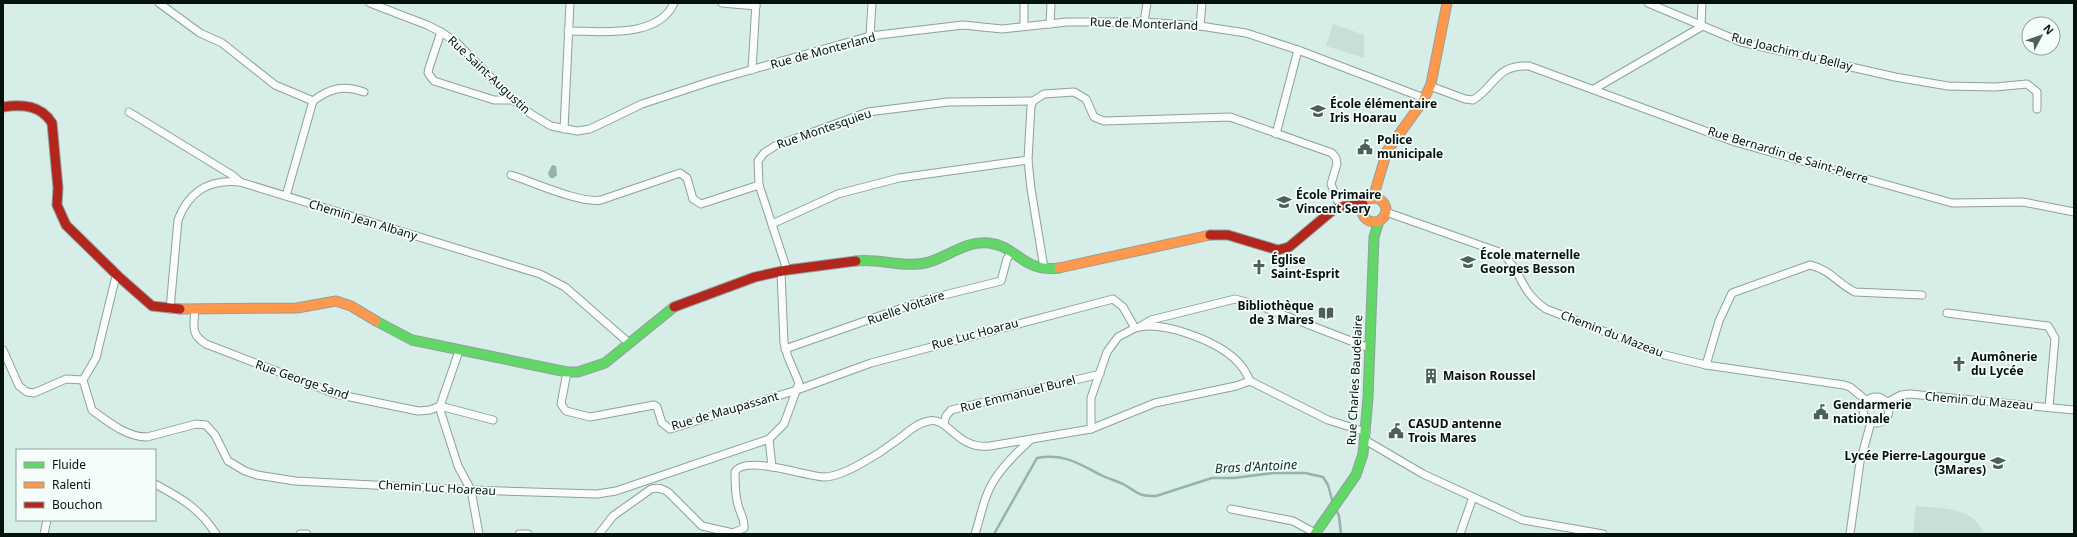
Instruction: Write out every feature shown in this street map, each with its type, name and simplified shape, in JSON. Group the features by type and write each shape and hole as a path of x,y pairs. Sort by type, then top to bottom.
{"main road":[{"path":"1377,199 1382,164 1387,151 1424,98 1430,86 1447,3"},
{"path":"3,107 38,107 49,116 52,123 58,188 57,205 60,215 66,225 118,276 152,306 195,309 297,308 336,301 351,306 405,337 459,351 567,372 578,372 605,363 670,308 756,277 784,271 862,260 920,264 928,263 970,244 980,242 1000,245 1030,265 1044,268 1057,268 1217,234 1228,234 1278,250 1290,246 1340,206 1363,208"},
{"path":"1369,199 1377,199 1385,205 1386,212 1379,221 1369,221 1363,208 1369,199"},
{"name":"Rue Charles Baudelaire","path":"1369,221 1374,237"},
{"name":"Rue Charles Baudelaire","path":"1315,534 1356,476 1360,466 1365,436 1374,237 1379,221"}],"street":[{"path":"160,3 200,33 222,44 274,85 313,101"},
{"name":"Rue Saint-Augustin","path":"370,3 441,32 456,42 513,100 542,122 564,129"},
{"path":"564,129 570,3"},
{"path":"568,31 617,31 645,27 656,23 666,16 674,3"},
{"path":"722,3 756,4 752,70"},
{"path":"870,36 872,3"},
{"path":"1024,3 1024,26"},
{"path":"1050,3 1050,24"},
{"path":"1144,22 1147,3"},
{"path":"1200,26 1202,3"},
{"name":"Rue Joachim du Bellay","path":"1648,3 1701,27 1741,42 1895,77 1948,86 2027,84 2037,92 2038,110"},
{"path":"1594,89 1701,27 1702,3"},
{"name":"Rue de Monterland","path":"564,129 577,131 590,129 642,104 712,81 870,36 963,25 1002,29 1067,22 1144,22 1200,26 1246,33 1298,50 1424,98"},
{"path":"441,32 428,68 428,73 434,81 494,100 513,100"},
{"path":"1276,134 1298,50"},
{"name":"Rue Bernardin de Saint-Pierre","path":"1430,86 1465,100 1473,100 1487,90 1502,71 1518,65 1529,66 1735,142 1952,203 2023,202 2074,212"},
{"path":"286,196 313,101 330,90 340,87 364,92"},
{"path":"1044,268 1031,189 1028,160 1029,112 1033,101 1044,94 1074,92 1086,99 1094,117 1104,121 1230,118 1332,153 1336,158 1337,164 1331,184 1340,206"},
{"name":"Rue Montesquieu","path":"784,271 772,224 759,185 758,161 768,149 853,117 882,109 948,102 1033,101"},
{"path":"129,112 232,174 240,182"},
{"path":"772,224 838,194 899,178 1028,160"},
{"path":"512,175 567,194 593,201 601,200 680,173 687,178 691,195 699,203 759,185"},
{"name":"Chemin Jean Albany","path":"170,308 178,220 182,210 200,190 213,182 225,180 240,182 553,279 586,304 629,344"},
{"name":"Chemin du Mazeau","path":"1386,212 1502,253 1513,264 1530,297 1546,309 1665,355 1706,364 1844,385 1850,387 1867,401"},
{"name":"Ruelle Voltaire","path":"785,350 928,298 1001,281 1007,259 1012,253"},
{"path":"1706,364 1719,321 1732,293 1810,265 1830,272 1845,287 1855,292 1922,295"},
{"name":"Chemin Luc Hoareau","path":"83,380 92,410 125,432 139,437 147,437 196,424 206,425 215,435 228,461 245,471 296,481 471,490 606,494 769,439 784,424 797,390 797,376 785,350 784,271"},
{"path":"3,350 19,386 27,392 34,393 66,379 83,380 96,358 115,280 118,276"},
{"name":"Rue Luc Hoarau","path":"797,390 878,361 1105,300 1113,299 1120,303 1138,328"},
{"path":"1091,429 1090,403 1107,352 1113,342 1151,320 1235,299 1258,305 1308,326 1369,348"},
{"name":"Rue George Sand","path":"195,309 194,330 198,339 206,344 336,394 418,411 430,410 440,406"},
{"path":"1947,313 2048,326 2055,338 2049,407"},
{"path":"1138,328 1151,326 1190,335 1212,345 1238,361 1244,368 1250,381 1328,420 1365,436 1423,474 1522,520 1603,534"},
{"path":"459,351 440,406 442,420 458,466 471,490 479,534"},
{"name":"Rue de Maupassant","path":"567,372 561,404 566,411 590,417 599,417 654,405 657,407 662,424 670,429 797,390"},
{"name":"Rue Emmanuel Burel","path":"944,423 946,416 951,410 1100,374"},
{"path":"599,534 613,516 650,489 656,488 664,489 669,492 702,526 733,534 744,528 738,504 735,472 740,466 772,467 826,477 839,473 874,456 919,424 931,420 944,423 963,441 981,447 1091,429 1155,403 1250,381"},
{"name":"Chemin du Mazeau","path":"1886,403 1901,395 1910,394 2074,410"},
{"path":"1877,397 1886,403 1888,411 1886,418 1880,422 1872,422 1866,418 1863,411 1867,401 1877,397"},
{"path":"440,406 492,420"},
{"path":"1850,534 1860,462 1872,422"},
{"path":"769,439 772,467"},
{"path":"975,534 988,492 994,479 1002,468 1031,440"},
{"path":"156,485 192,505 206,520 216,534"},
{"path":"1460,534 1473,497"},
{"path":"1231,509 1293,521 1315,534"},
{"path":"44,534 47,521"},
{"path":"300,534 307,534"},
{"path":"519,534 528,534"}],"shaded area":[{"path":"1333,24 1364,35 1364,58 1326,46"},
{"path":"552,165 556,166 557,175 554,178 550,178 548,173"},
{"path":"1916,506 1946,509 1965,514 1973,518 1984,534 1913,534"}],"waterway":[{"name":"Bras d'Antoine","path":"994,534 1037,458 1047,457 1064,458 1072,461 1123,484 1138,493 1149,496 1156,496 1212,478 1234,478 1273,473 1305,473 1323,477 1328,485 1333,503"},
{"name":"Bras d'Antoine","path":"1336,509 1339,516 1341,534"}],"traffic: fast":[{"path":"1315,534 1356,475 1363,454 1368,398 1374,237 1379,221"},
{"path":"856,261 865,260 902,264 920,264 929,262 966,246 989,243 999,245 1037,267 1059,268"},
{"path":"376,321 412,340 567,372 578,372 605,363 674,307"}],"traffic: slow":[{"path":"1373,198 1387,151 1423,101 1431,84 1447,3"},
{"path":"1374,198 1379,199 1385,205 1386,210 1385,215 1379,221 1374,222 1369,221 1363,215 1362,210 1363,205 1369,199 1374,198"},
{"path":"1059,268 1210,235"},
{"path":"180,309 297,308 336,301 351,306 376,321"}],"traffic: jam":[{"path":"3,107 24,106 37,109 48,117 52,123 58,188 57,205 66,225 118,276 152,306 180,309"},
{"path":"1210,235 1228,235 1278,250 1289,247 1333,210 1340,207 1363,204"},
{"path":"674,307 755,277 787,270 856,261"}],"place":[{"name":"École élémentaire Iris Hoarau","path":"1318,111"},
{"name":"Police municipale","path":"1365,147"},
{"name":"École Primaire Vincent Sery","path":"1284,202"},
{"name":"École maternelle Georges Besson","path":"1468,262"},
{"name":"Église Saint-Esprit","path":"1259,267"},
{"name":"Bibliothèque de 3 Mares","path":"1326,313"},
{"name":"Aumônerie du Lycée","path":"1959,364"},
{"name":"Maison Roussel","path":"1431,376"},
{"name":"Gendarmerie nationale","path":"1821,412"},
{"name":"CASUD antenne Trois Mares","path":"1396,431"},
{"name":"Lycée Pierre-Lagourgue (3Mares)","path":"1998,463"}]}
